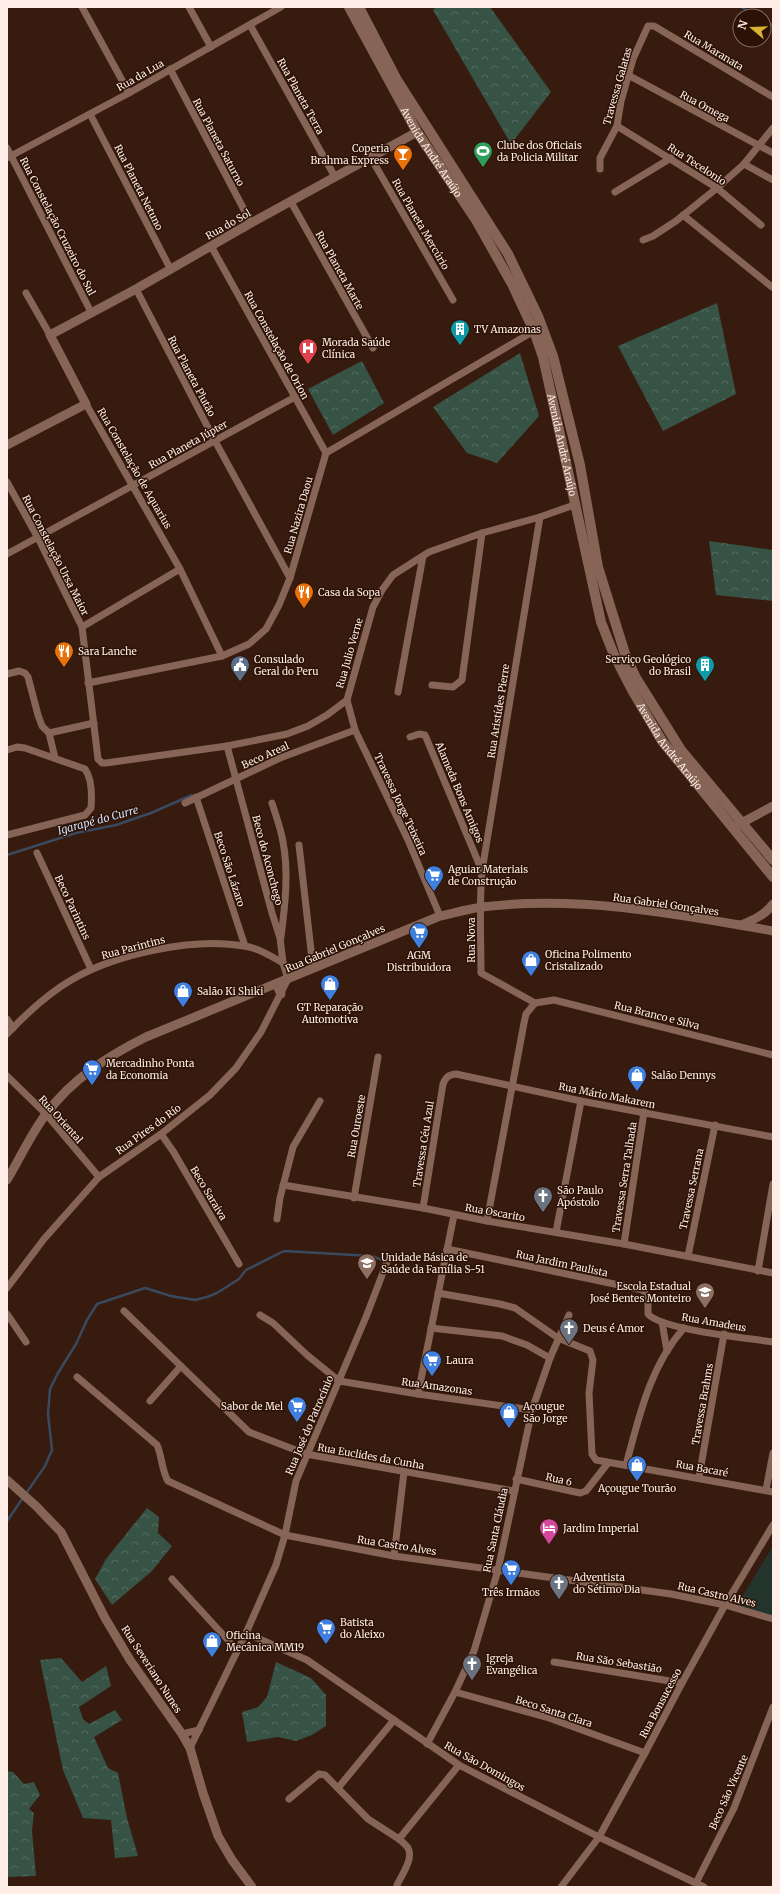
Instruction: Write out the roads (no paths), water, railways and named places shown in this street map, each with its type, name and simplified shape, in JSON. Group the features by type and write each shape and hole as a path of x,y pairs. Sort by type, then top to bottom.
{"main road":[{"name":"Avenida André Araújo","path":"349,7 417,132 476,220 512,284 534,330 543,357 574,505 601,622 625,676 662,741 738,826 773,860"},
{"name":"Avenida André Araújo","path":"359,7 397,80 508,254 538,316 553,356 580,465 598,567 626,657 636,678 681,750 738,826 773,877"}],"street":[{"path":"82,7 129,93"},
{"path":"189,7 211,47"},
{"name":"Rua da Lua","path":"9,157 129,93 281,7"},
{"name":"Rua Planeta Terra","path":"250,25 335,177"},
{"name":"Rua Maranata","path":"645,29 648,26 654,26 773,97"},
{"name":"Travessa Galatas","path":"600,169 600,158 618,126 628,75 645,29"},
{"name":"Rua Planeta Saturno","path":"170,69 251,223"},
{"name":"Rua Omega","path":"628,75 773,153"},
{"name":"Rua Planeta Netuno","path":"90,114 171,270"},
{"name":"Rua Tecelonio","path":"618,126 717,188 761,225"},
{"path":"643,240 653,236 683,215 717,188 744,164 773,128"},
{"name":"Rua do Sol","path":"50,335 171,270 251,223 417,132"},
{"name":"Rua Constelação Cruzeiro do Sul","path":"7,148 9,157 91,312"},
{"name":"Rua Planeta Mercúrio","path":"371,158 452,300"},
{"path":"615,192 671,158"},
{"path":"744,164 773,180"},
{"name":"Rua Planeta Marte","path":"291,202 373,348"},
{"path":"683,215 772,287"},
{"name":"Rua Constelação de Orion","path":"211,246 326,453"},
{"name":"Rua Planeta Plutão","path":"136,289 215,441 290,578"},
{"name":"Rua Constelação de Aquarius","path":"26,293 86,404 180,569 222,656"},
{"path":"326,453 534,330"},
{"name":"Rua Planeta Júpter","path":"7,554 295,397"},
{"path":"7,445 86,404"},
{"name":"Rua Nazira Daou","path":"88,683 222,656 249,644 266,629 279,605 290,578 326,453"},
{"name":"Rua Constelação Ursa Maior","path":"7,482 38,538 82,627 98,758"},
{"name":"Rua Julio Verne","path":"98,758 100,761 106,763 227,746 287,734 308,726 327,715 346,700 373,607 382,590 393,575 423,556 482,533 540,518 574,505"},
{"name":"Rua Aristídes Pierre","path":"482,908 480,896 482,871 540,518"},
{"path":"432,685 453,687 462,680 482,533"},
{"path":"398,692 423,556"},
{"path":"82,627 180,569"},
{"path":"7,674 15,671 25,673 28,677 38,715 42,726 49,733 55,758"},
{"name":"Travessa Jorge Teixeira","path":"346,700 355,730 408,840 440,916"},
{"path":"49,733 94,723"},
{"name":"Beco Areal","path":"185,803 280,758 355,730"},
{"name":"Alameda Bons Amigos","path":"410,737 419,734 425,736 482,871"},
{"name":"Beco do Aconchego","path":"227,746 280,938 283,963 288,979"},
{"path":"7,750 17,747 25,748 85,769 89,774 92,800 91,808 84,815 7,835"},
{"name":"Beco São Lázaro","path":"196,798 245,946"},
{"path":"272,803 283,841 285,858 285,909 280,938"},
{"path":"738,826 773,806"},
{"path":"299,845 313,968"},
{"name":"Beco Parintins","path":"37,853 91,969"},
{"name":"Rua Gabriel Gonçalves","path":"7,1180 46,1114 67,1090 87,1072 116,1052 146,1037 440,916 482,908 520,904 611,907 662,913 773,930"},
{"path":"741,925 757,918 773,906"},
{"name":"Rua Nova","path":"482,908 481,973 535,1003"},
{"name":"Rua Parintins","path":"7,1034 56,991 71,980 91,969 136,955 190,944 245,946 264,953 283,963"},
{"name":"Rua Pires do Río","path":"7,1288 44,1239 99,1177 161,1134 210,1096 236,1068 261,1032 288,979"},
{"path":"276,984 281,994"},
{"name":"Rua Branco e Silva","path":"535,1003 554,1000 773,1055"},
{"path":"487,1222 524,1023 526,1014 535,1003"},
{"path":"7,1019 13,1028"},
{"name":"Rua Ouroeste","path":"354,1198 378,1057"},
{"name":"Rua Mário Makarem","path":"443,1084 446,1078 450,1075 456,1074 581,1101 773,1136"},
{"name":"Rua Oriental","path":"7,1076 46,1114 99,1177"},
{"name":"Travessa Céu Azul","path":"423,1208 443,1084"},
{"path":"277,1219 283,1185 293,1147 320,1101"},
{"path":"556,1232 581,1101"},
{"name":"Travessa Serra Talhada","path":"624,1244 644,1112"},
{"name":"Travessa Serrana","path":"688,1256 715,1126"},
{"name":"Beco Saraiva","path":"161,1134 173,1151 239,1264"},
{"path":"758,1271 773,1184"},
{"name":"Rua Oscarito","path":"283,1185 354,1198 423,1208 487,1222 624,1244 773,1273"},
{"path":"418,1394 454,1215"},
{"name":"Rua Jardim Paulista","path":"447,1249 643,1290 648,1298 648,1314 652,1318"},
{"name":"Rua José do Patrocínio","path":"190,1748 246,1633 276,1565 286,1535 289,1509 296,1481 306,1454 339,1381 388,1262"},
{"path":"438,1293 515,1308 558,1338 590,1351 593,1355 589,1393 592,1454 596,1460 608,1463"},
{"name":"Rua Euclides da Cunha","path":"124,1311 249,1432 306,1454 514,1491"},
{"path":"7,1314 26,1342"},
{"path":"260,1315 273,1323 307,1355 339,1381"},
{"name":"Rua Santa Cláudia","path":"427,1744 455,1692 474,1651 498,1570 516,1479 532,1410 550,1358 569,1315"},
{"name":"Rua Amadeus","path":"652,1318 684,1328 773,1342"},
{"path":"662,1322 667,1351"},
{"path":"431,1328 502,1336 527,1345 550,1358"},
{"path":"626,1465 651,1383 667,1351 684,1328"},
{"name":"Travessa Brahms","path":"699,1477 724,1334"},
{"path":"150,1401 182,1366"},
{"name":"Rua Castro Alves","path":"77,1377 157,1445 162,1456 165,1477 168,1481 286,1535 394,1556 671,1594 725,1605 773,1619"},
{"name":"Rua Amazonas","path":"339,1381 532,1410"},
{"path":"770,1491 773,1453"},
{"name":"Rua Bacaré","path":"608,1463 699,1477 770,1491"},
{"name":"Rua 6","path":"516,1479 580,1494 586,1491 608,1463"},
{"path":"394,1556 404,1472"},
{"name":"Rua Severiano Nunes","path":"7,1480 61,1532 105,1618 126,1654 182,1734 190,1748 202,1793 218,1836 232,1860 252,1887"},
{"name":"Rua Bonsucesso","path":"561,1887 599,1837 725,1605 773,1525"},
{"path":"172,1579 237,1650"},
{"name":"Rua São Domingos","path":"246,1633 307,1660 459,1765 599,1837 704,1887"},
{"name":"Rua São Sebastião","path":"554,1662 682,1683"},
{"name":"Beco Santa Clara","path":"455,1692 549,1718 645,1753"},
{"name":"Beco São Vicente","path":"696,1883 734,1808 773,1707"},
{"path":"338,1788 394,1720"},
{"path":"182,1734 199,1730"},
{"path":"398,1839 459,1765"},
{"path":"289,1799 319,1774 325,1775 368,1819 398,1839 408,1848 408,1861 397,1885"}],"waterway":[{"name":"Igarapé do Curre","path":"7,855 76,833 116,825 151,813 192,795"},
{"path":"7,1521 45,1466 52,1450 48,1414 50,1389 97,1304 145,1288 171,1296 195,1300 207,1297 217,1293 239,1279 246,1270 284,1251 372,1256 385,1261"}],"place":[{"name":"Clube dos Oficiais da Policia Militar","path":"483,168"},
{"name":"Coperia Brahma Express","path":"403,171"},
{"name":"TV Amazonas","path":"460,346"},
{"name":"Morada Saúde Clínica","path":"308,365"},
{"name":"Casa da Sopa","path":"304,609"},
{"name":"Sara Lanche","path":"64,668"},
{"name":"Consulado Geral do Peru","path":"240,682"},
{"name":"Serviço Geológico do Brasil","path":"705,682"},
{"name":"Aguiar Materiais de Construção","path":"434,892"},
{"name":"AGM Distribuidora","path":"419,949"},
{"name":"Oficina Polimento Cristalizado","path":"531,977"},
{"name":"GT Reparação Automotiva","path":"330,1001"},
{"name":"Salão Ki Shiki","path":"183,1008"},
{"name":"Mercadinho Ponta da Economia","path":"92,1086"},
{"name":"Salão Dennys","path":"637,1092"},
{"name":"São Paulo Apóstolo","path":"543,1213"},
{"name":"Unidade Básica de Saúde da Família S-51","path":"367,1280"},
{"name":"Escola Estadual José Bentes Monteiro","path":"705,1309"},
{"name":"Deus é Amor","path":"569,1345"},
{"name":"Laura","path":"432,1377"},
{"name":"Sabor de Mel","path":"297,1423"},
{"name":"Açougue São Jorge","path":"509,1429"},
{"name":"Açougue Tourão","path":"637,1482"},
{"name":"Jardim Imperial","path":"549,1545"},
{"name":"Três Irmãos","path":"511,1586"},
{"name":"Adventista do Sétimo Dia","path":"559,1600"},
{"name":"Batista do Aleixo","path":"326,1645"},
{"name":"Oficina Mecânica MM19","path":"212,1658"},
{"name":"Igreja Evangélica","path":"472,1681"}]}
